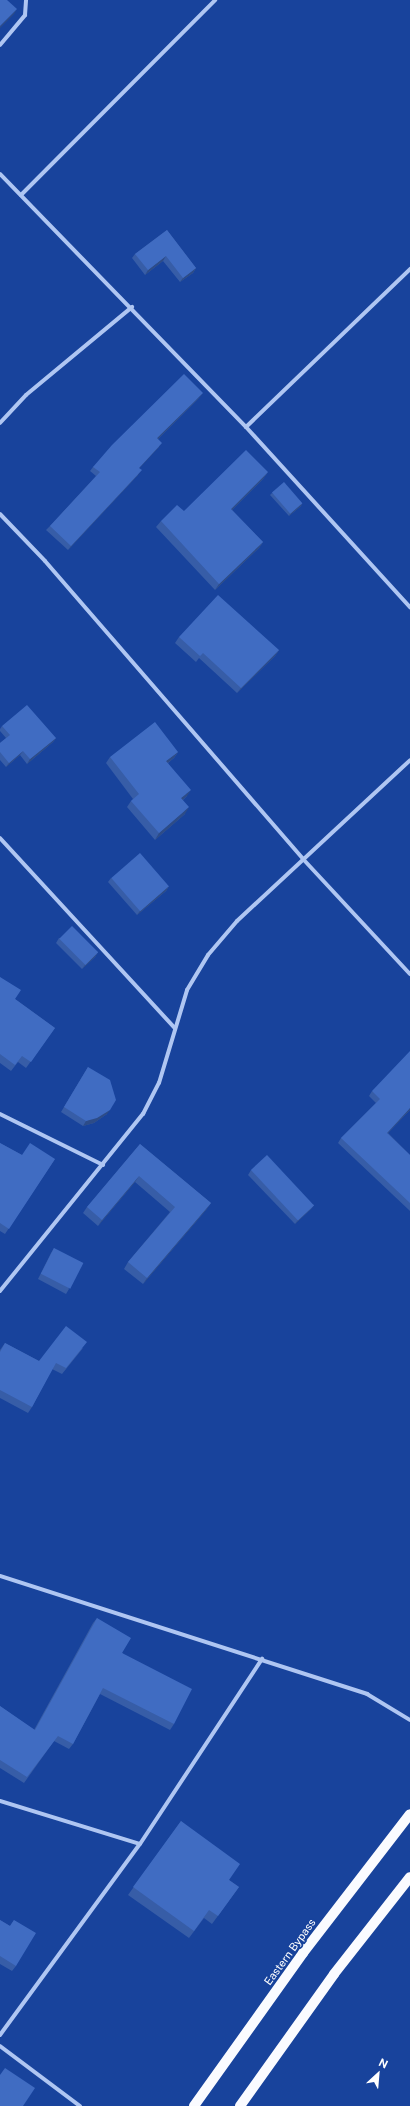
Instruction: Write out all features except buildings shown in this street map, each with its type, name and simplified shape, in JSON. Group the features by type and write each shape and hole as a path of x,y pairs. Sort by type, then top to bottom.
{"main road":[{"name":"Eastern Bypass","path":"194,2106 303,1953 410,1814"},
{"path":"240,2106 334,1974 410,1877"}],"street":[{"path":"0,45 25,15 26,0"},
{"path":"21,195 215,0"},
{"path":"0,174 132,307 246,427 410,607"},
{"path":"246,427 410,269"},
{"path":"0,423 26,396 132,307"},
{"path":"0,514 45,561 303,860 410,974"},
{"path":"0,1291 104,1165 143,1114 159,1083 187,990 208,955 237,921 410,760"},
{"path":"0,838 175,1028"},
{"path":"0,1114 104,1165"},
{"path":"0,1576 367,1694 410,1720"},
{"path":"0,2035 140,1844 262,1659"},
{"path":"0,1801 140,1844"},
{"path":"0,2046 80,2106"}]}
